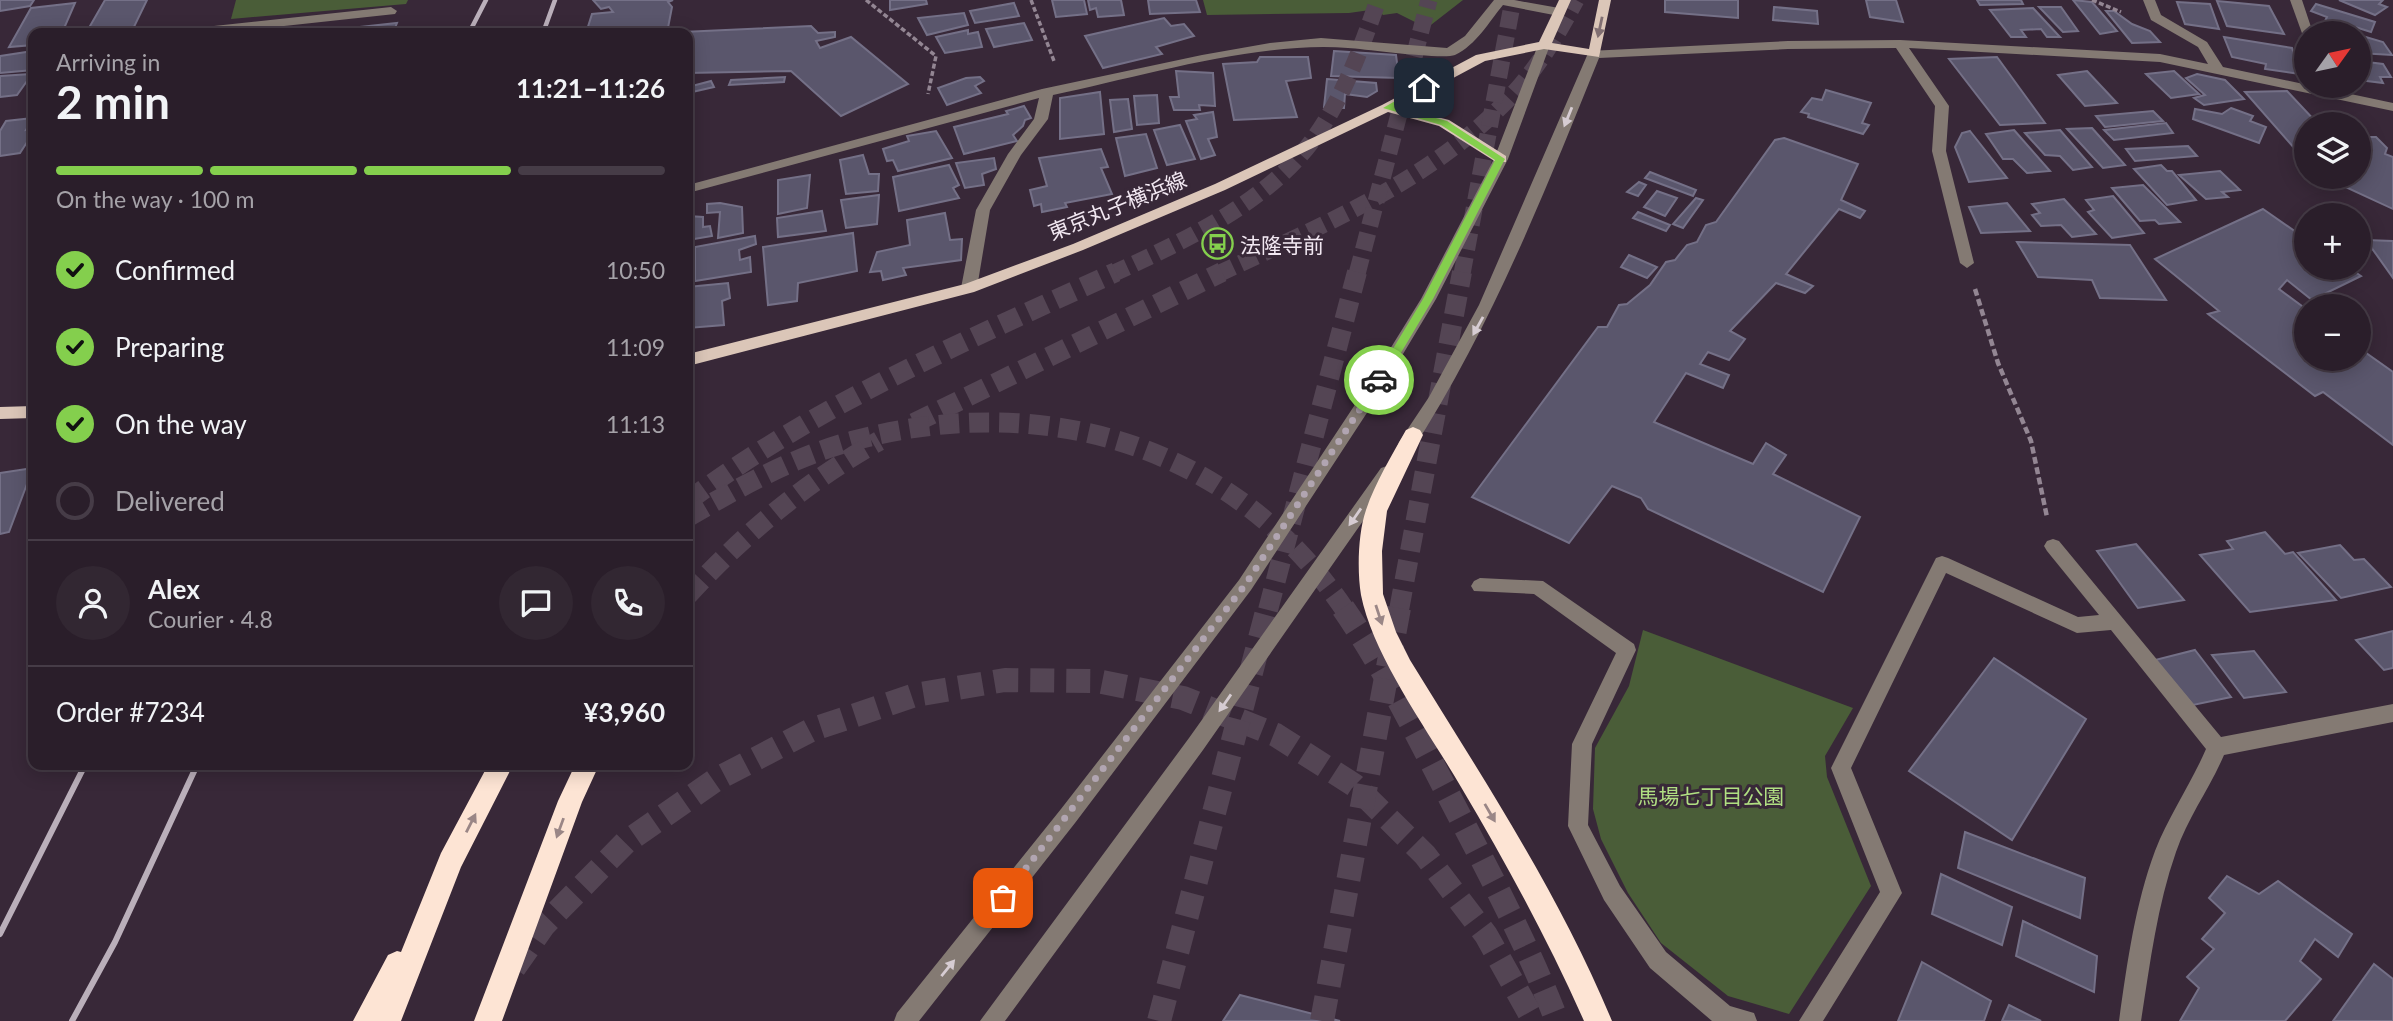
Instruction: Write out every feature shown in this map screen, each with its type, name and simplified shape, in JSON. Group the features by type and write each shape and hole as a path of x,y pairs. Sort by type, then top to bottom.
{"highway":[{"path":"1413,435 1376,511 1371,551 1372,593 1385,632 1402,667 1510,846 1561,940 1598,1021"},
{"path":"367,1021 498,770"},
{"path":"488,1021 570,801 585,770"},
{"path":"387,1021 450,862"}],"main road":[{"path":"1594,54 1605,0"},
{"path":"1545,45 1562,6"},
{"name":"東京丸子横浜線","path":"693,359 969,288 1078,247 1220,187 1387,108 1481,58 1545,45 1594,54"},
{"path":"1387,108 1444,123 1500,159"},
{"path":"0,413 28,412"}],"street":[{"path":"2149,0 2155,17 2203,45 2218,71"},
{"path":"2296,0 2303,21"},
{"path":"693,188 1047,92 1202,59 1298,43 1450,52 1469,39 1500,1 1562,6"},
{"path":"233,28 391,11"},
{"path":"1900,44 1942,107 1938,151 1967,263"},
{"path":"991,1021 1196,744 1413,435 1480,323 1518,242 1594,54 1788,45 1900,44 2160,58 2294,85"},
{"path":"905,1021 1068,816 1245,585 1370,395 1421,310 1500,159 1545,45"},
{"path":"969,288 983,210 1015,154 1041,119 1047,92"},
{"path":"2356,98 2393,107"},
{"path":"2053,546 2217,747"},
{"path":"1810,1021 1891,893 1841,768 1942,563 2077,625 2116,622"},
{"path":"1480,586 1537,586 1627,650 1582,744 1578,826 1612,893 1658,960 1724,1016 1746,1021"},
{"path":"2217,747 2393,713"},
{"path":"2130,1021 2145,917 2175,828 2207,772 2217,747"}],"path":[{"path":"866,0 936,57 922,125"},
{"path":"1031,0 1055,60 1047,92"},
{"path":"1967,263 1998,363 2031,441 2053,546"}],"green space":[{"path":"236,0 408,0 406,4 231,19"},
{"path":"1203,0 1463,0 1427,28 1397,13 1383,15 1377,9 1349,13 1207,15"},
{"name":"馬場七丁目公園","path":"1643,630 1853,708 1825,756 1827,777 1871,886 1789,1014 1728,996 1661,943 1628,893 1601,839 1593,809 1595,748 1629,686"}],"building":[{"path":"0,0 34,0 30,6 0,11"},
{"path":"105,0 147,0 133,28 89,28"},
{"path":"593,0 673,0 668,2 672,7 668,28 588,28 592,14 613,12 609,7 601,9"},
{"path":"890,0 926,0 927,4 890,10"},
{"path":"1052,0 1084,0 1087,14 1056,17"},
{"path":"1088,0 1121,0 1124,15 1098,17 1096,8 1090,10"},
{"path":"1148,0 1196,0 1200,12 1150,14"},
{"path":"1665,0 1738,0 1738,18 1665,12"},
{"path":"1866,0 1896,0 1903,22 1870,17"},
{"path":"1977,0 2021,0 2023,4 1980,5"},
{"path":"2073,0 2092,2 2117,31 2100,34"},
{"path":"2339,0 2383,0 2379,4 2387,7 2375,15"},
{"path":"2217,1 2269,6 2284,34 2227,26"},
{"path":"2177,2 2210,4 2219,29 2185,24"},
{"path":"75,3 64,28 28,28 28,45 9,47 31,8"},
{"path":"1014,3 1019,16 975,23 970,11"},
{"path":"2316,4 2375,22 2371,32 2371,21 2325,21 2327,17 2311,11"},
{"path":"1774,7 1817,11 1818,24 1773,20"},
{"path":"2039,7 2061,7 2078,31 2063,32"},
{"path":"2033,8 2060,37 2047,37 2041,29 2021,30 2026,37 2011,37 1990,10"},
{"path":"2106,11 2114,11 2132,24 2150,31 2160,42 2132,43"},
{"path":"964,13 968,25 927,35 918,18"},
{"path":"1164,18 1171,26 1184,24 1194,36 1156,47 1162,54 1103,68 1085,36"},
{"path":"397,23 395,28 351,28"},
{"path":"1024,23 1032,40 994,47 986,29"},
{"path":"811,26 818,33 835,32 835,37 816,41 820,48 851,37 908,84 841,116 791,71 693,73 693,31"},
{"path":"968,30 968,34 978,32 982,47 945,53 936,37"},
{"path":"2224,37 2292,48 2294,73 2265,69 2266,64 2232,57"},
{"path":"2371,38 2383,42 2392,55 2371,54"},
{"path":"1334,51 1396,55 1399,78 1331,76"},
{"path":"28,52 28,70 0,73 0,56"},
{"path":"1260,57 1308,57 1311,78 1286,81 1297,117 1234,120 1223,64 1257,62"},
{"path":"1997,57 2045,123 2000,125 1949,59"},
{"path":"2371,62 2383,64 2391,77 2380,77 2383,83 2371,82"},
{"path":"1176,71 1213,73 1215,106 1199,105 1200,110 1174,110 1170,97 1179,97"},
{"path":"2087,71 2117,103 2085,106 2058,75"},
{"path":"2174,71 2199,94 2171,98 2146,74"},
{"path":"28,74 28,80 17,95 0,97 0,76"},
{"path":"2197,74 2225,80 2244,99 2204,105 2194,98 2205,95 2186,78"},
{"path":"785,77 784,82 729,85 731,80"},
{"path":"980,77 984,81 975,86 981,93 947,105 938,88 966,78"},
{"path":"1327,79 1376,83 1377,91 1367,97 1345,94 1344,108 1324,107"},
{"path":"711,81 714,87 693,92 693,86"},
{"path":"1826,90 1871,103 1862,123 1869,125 1863,134 1808,117 1809,114 1801,112 1812,98 1822,100"},
{"path":"2287,91 2307,112 2294,112 2294,148 2245,92"},
{"path":"1100,92 1104,134 1060,139 1060,98"},
{"path":"1157,95 1159,123 1137,125 1134,96"},
{"path":"1128,99 1132,129 1114,132 1110,100"},
{"path":"1024,106 1031,118 1025,120 1023,126 1013,135 1017,141 964,154 954,127 1008,114 1006,111"},
{"path":"2231,108 2253,116 2250,121 2266,127 2259,143 2193,119 2195,109 2222,114"},
{"path":"2153,111 2163,121 2105,127 2096,116"},
{"path":"1213,112 1217,137 1208,139 1215,155 1201,159 1186,121 1197,119 1194,115"},
{"path":"28,119 28,141 20,153 0,156 0,131 6,121"},
{"path":"2166,123 2173,133 2114,140 2104,130"},
{"path":"1180,125 1195,159 1167,165 1154,130"},
{"path":"2092,128 2125,165 2103,168 2067,129"},
{"path":"2014,130 2050,171 2027,173 2013,159 2003,159 1986,134"},
{"path":"2060,130 2092,167 2073,170 2060,156 2045,155 2025,133"},
{"path":"936,131 952,158 898,171 893,160 887,161 883,149 909,141 907,136"},
{"path":"1970,131 2007,178 1969,182 1955,147 1962,133"},
{"path":"1146,134 1157,168 1125,176 1116,138"},
{"path":"2371,137 2376,137 2387,148 2385,154 2393,157 2393,209 2350,189 2371,189"},
{"path":"1784,138 1858,164 1841,200 1865,211 1860,218 1839,209 1786,274 1813,286 1805,293 1776,283 1730,331 1745,339 1729,360 1708,352 1700,364 1729,375 1723,388 1686,373 1654,422 1753,464 1766,443 1786,455 1773,474 1860,517 1823,592 1648,509 1641,498 1612,486 1569,543 1472,497 1598,327 1607,327 1619,305 1627,304 1650,285 1666,262 1675,260 1687,245 1697,242 1706,225 1716,222 1775,140"},
{"path":"2188,146 2197,156 2135,161 2126,149"},
{"path":"1101,149 1108,167 1101,168 1112,194 1065,203 1067,207 1042,212 1041,204 1034,206 1030,190 1047,186 1039,158"},
{"path":"863,155 869,174 879,174 878,191 846,194 840,160"},
{"path":"994,158 996,169 982,174 984,185 965,188 956,163"},
{"path":"949,165 959,185 953,188 959,198 899,211 893,177"},
{"path":"2161,165 2167,171 2172,171 2196,200 2167,205 2134,169"},
{"path":"2220,171 2240,190 2222,192 2228,197 2206,199 2179,175"},
{"path":"1650,172 1696,190 1693,196 1645,178"},
{"path":"810,175 807,208 778,214 778,180"},
{"path":"1639,182 1646,185 1638,196 1627,192"},
{"path":"2143,185 2180,222 2159,224 2155,220 2140,221 2112,188"},
{"path":"1657,191 1677,198 1665,216 1644,207"},
{"path":"879,195 877,224 846,228 841,200"},
{"path":"2113,196 2144,233 2112,238 2088,212 2094,210 2086,200"},
{"path":"1696,198 1703,200 1683,228 1673,224"},
{"path":"2064,199 2096,234 2072,237 2061,225 2041,226 2032,215 2040,213 2032,204"},
{"path":"720,203 742,207 743,233 718,238 720,212 707,213 707,204"},
{"path":"2007,203 2030,231 1981,233 1969,207"},
{"path":"2263,209 2294,231 2294,280 2353,280 2324,294 2304,294 2287,280 2279,289 2294,300 2294,371 2371,371 2371,356 2393,372 2393,445 2323,392 2315,396 2208,314 2219,311 2155,259"},
{"path":"822,211 826,231 778,237 777,218"},
{"path":"1638,212 1670,225 1666,231 1633,218"},
{"path":"945,213 950,240 962,239 961,260 903,268 906,275 883,280 881,271 870,272 877,252 910,245 907,220"},
{"path":"693,216 703,217 703,227 710,226 712,236 693,239"},
{"path":"853,233 857,271 798,283 797,301 768,305 763,247"},
{"path":"755,236 756,244 739,250 740,260 750,257 751,272 695,281 695,247"},
{"path":"2371,240 2393,241 2393,278 2371,247"},
{"path":"2017,242 2130,245 2166,300 2100,298 2092,280 2038,277"},
{"path":"1629,255 1657,267 1647,278 1621,267"},
{"path":"728,283 730,298 722,301 724,325 693,328 693,286"},
{"path":"28,469 28,481 9,532 0,534 0,473"},
{"path":"2265,532 2285,554 2293,552 2336,600 2250,612 2200,555 2233,549 2227,541"},
{"path":"2136,544 2184,600 2138,608 2097,551"},
{"path":"2340,545 2354,560 2364,559 2391,587 2341,598 2298,553"},
{"path":"2393,631 2393,668 2384,670 2356,640"},
{"path":"2195,650 2231,697 2193,705 2155,660"},
{"path":"2254,651 2286,692 2244,698 2212,655"},
{"path":"1994,658 2086,719 2012,840 1909,771"},
{"path":"1965,832 2085,878 2080,918 1958,868"},
{"path":"1941,874 2012,907 2002,945 1932,914"},
{"path":"2227,876 2259,894 2278,881 2352,934 2338,957 2315,939 2300,961 2321,979 2285,1021 2180,1021 2199,988 2187,977 2214,949 2202,939 2225,913 2209,898"},
{"path":"2023,921 2097,956 2094,992 2016,956"},
{"path":"1922,962 1991,1001 1984,1021 1898,1021"},
{"path":"2374,964 2393,979 2393,1021 2333,1021"},
{"path":"1240,995 1340,1021 1223,1021"},
{"path":"2009,1005 2041,1021 2002,1021"}],"tunnel":[{"path":"1112,274 1221,219 1271,184 1293,163 1323,125 1342,91 1378,0"},
{"path":"1377,196 1429,0"},
{"path":"1492,115 1513,0"},
{"path":"1492,115 1537,65 1576,0"},
{"path":"1377,196 1456,146 1492,115"},
{"path":"1462,274 1492,115"},
{"path":"1218,274 1299,237 1377,196"},
{"path":"1357,274 1377,196"},
{"path":"693,498 789,433 842,403 950,348 1116,272"},
{"path":"914,423 1222,272"},
{"path":"1286,541 1357,272"},
{"path":"1399,610 1462,272"},
{"path":"693,514 788,464 852,441 923,427 993,422 1062,428 1127,444 1189,470 1247,506 1286,541"},
{"path":"693,590 777,510 826,474 879,441"},
{"path":"1268,610 1286,541"},
{"path":"1286,541 1299,553 1345,610"},
{"path":"1238,720 1268,608"},
{"path":"1343,608 1386,677"},
{"path":"1386,677 1399,608"},
{"path":"1364,795 1386,677"},
{"path":"1386,677 1520,935 1557,1021"},
{"path":"514,968 544,925 626,842 717,779 811,730 915,695 1005,680 1097,681 1183,698 1238,720"},
{"path":"1159,1021 1238,720"},
{"path":"1238,720 1276,735 1354,785 1364,795"},
{"path":"1322,1021 1364,795"},
{"path":"1364,795 1425,855 1486,935 1534,1021"}],"railway":[{"path":"472,28 486,0"},
{"path":"545,28 555,0"},
{"path":"0,934 82,770"},
{"path":"72,1021 115,942 195,770"}],"way so far":[{"path":"1003,898 1245,585 1379,380"}],"place":[{"name":"法隆寺前","path":"1217,244"}],"route":[{"path":"1379,380 1428,299 1500,159 1444,123 1387,108 1424,88"}]}
